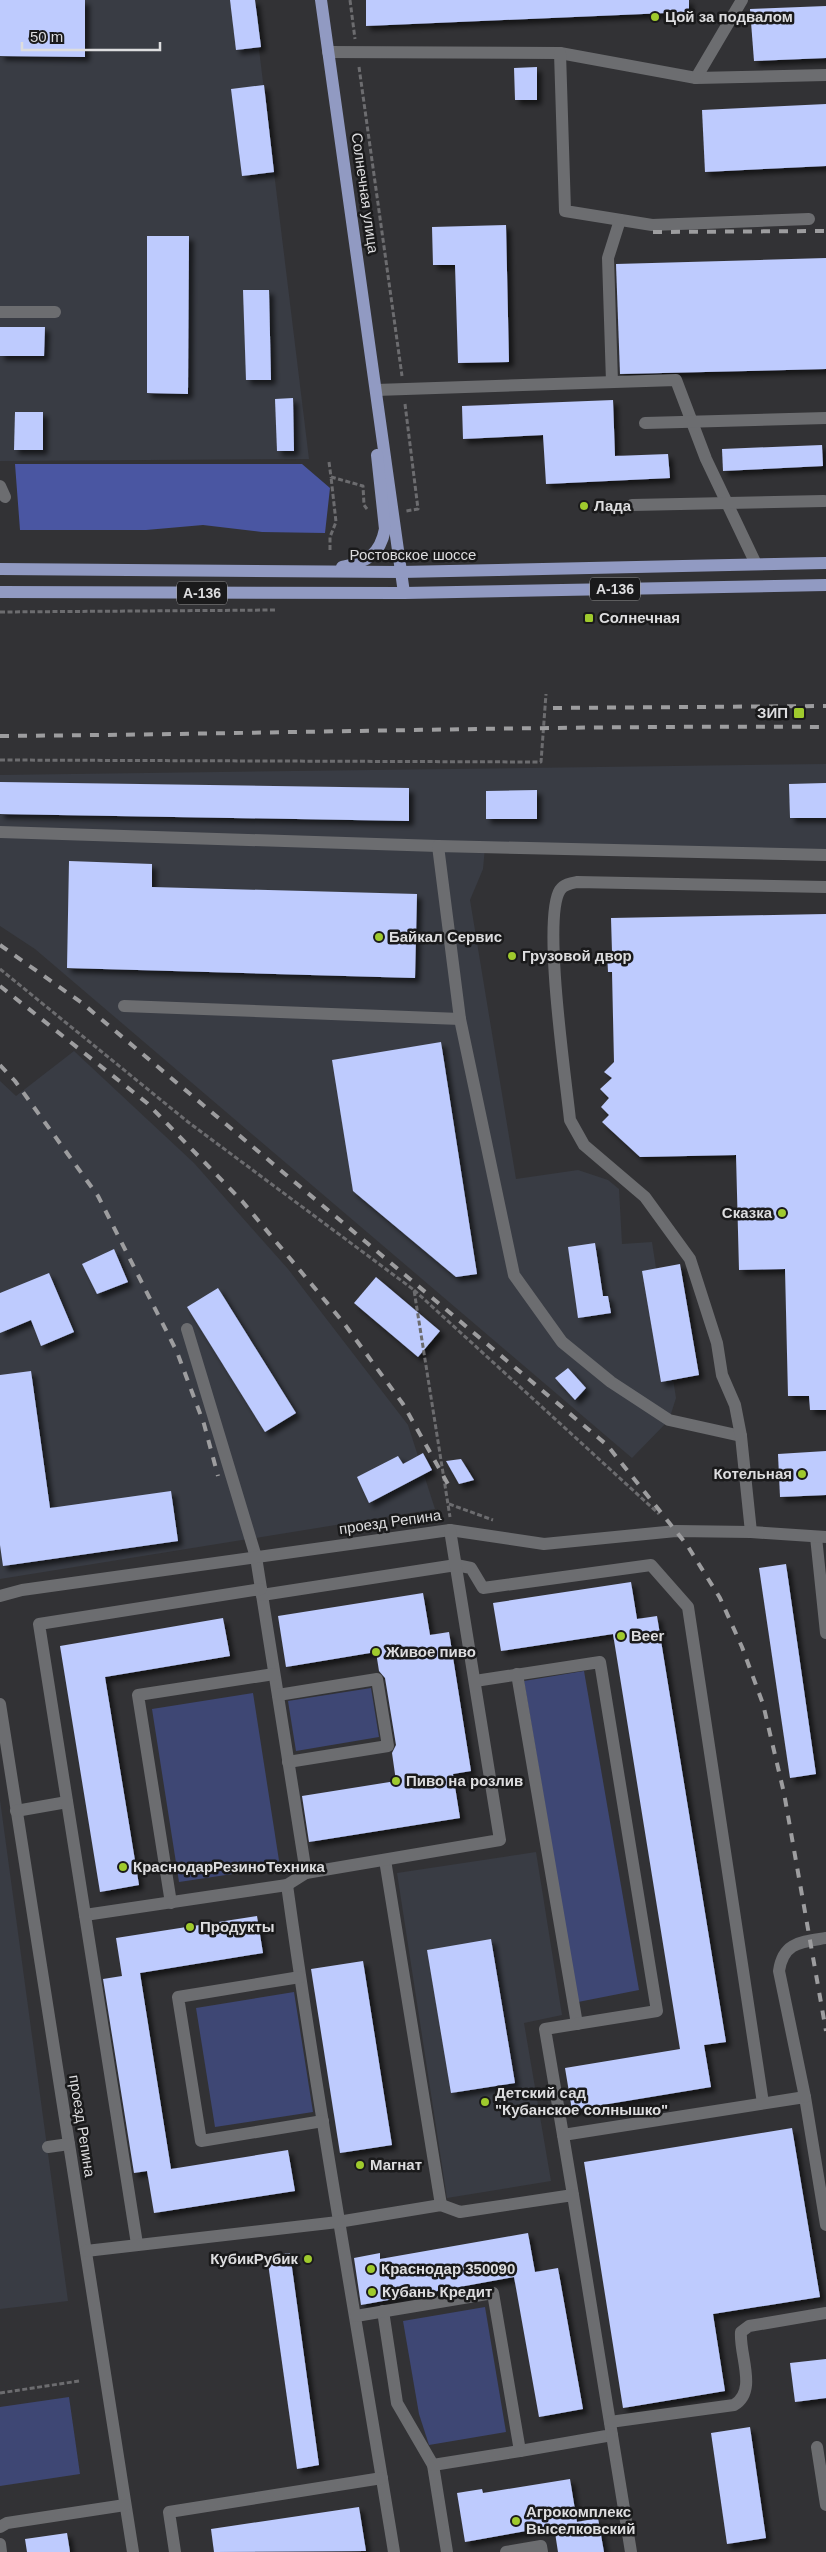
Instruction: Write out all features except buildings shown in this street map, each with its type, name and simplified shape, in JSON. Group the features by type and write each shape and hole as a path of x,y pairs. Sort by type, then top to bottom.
{"main road":[{"name":"Солнечная улица","path":"321,0 376,390 388,513 404,593"},
{"name":"Солнечная улица","path":"306,572 364,562 376,552 384,538 388,513"},
{"name":"Ростовское шоссе","path":"0,569 401,572 826,563"},
{"name":"А-136","path":"0,592 404,593 826,585"}],"street":[{"path":"696,78 742,0"},
{"path":"328,52 560,53 696,78 826,74"},
{"path":"560,53 565,211 652,225 809,219"},
{"path":"612,382 608,258 620,220"},
{"path":"0,312 55,312"},
{"path":"376,390 676,380 706,459 756,564"},
{"path":"645,423 826,418"},
{"path":"632,505 824,500"},
{"path":"0,832 438,846 826,855"},
{"path":"438,846 460,1019 514,1275 562,1342 611,1382 669,1420 741,1436"},
{"path":"751,1532 741,1436 735,1405 722,1375 717,1343 690,1258 645,1197 584,1145 570,1120 553,950 557,901 560,890 567,884 577,882 826,887"},
{"path":"124,1006 460,1019"},
{"path":"187,1329 256,1557 306,1872"},
{"path":"85,1915 287,1885 306,1872 500,1840 450,1530"},
{"name":"проезд Репина","path":"0,1596 22,1590 450,1530 544,1544 676,1532 751,1532 821,1537"},
{"path":"821,1537 826,1633"},
{"path":"137,2244 39,1624 456,1566 471,1568 483,1588 651,1566 688,1607 763,2103"},
{"path":"475,1681 600,1662 657,2011 545,2029 631,2552"},
{"path":"171,1903 138,1695 274,1674"},
{"path":"517,1674 577,2024"},
{"path":"278,1695 377,1679 388,1746 288,1762"},
{"name":"проезд Репина","path":"0,1704 133,2552"},
{"path":"16,1811 67,1802"},
{"path":"385,1860 441,2205"},
{"path":"287,1885 338,2222 356,2316 394,2552"},
{"path":"826,1938 794,1944 786,1950 780,1965 805,2097 826,2225"},
{"path":"300,1977 178,1997 201,2140 324,2121"},
{"path":"563,2135 805,2097"},
{"path":"48,2148 69,2144"},
{"path":"86,2251 338,2222 441,2205 460,2212 573,2195"},
{"path":"356,2316 493,2293 520,2451"},
{"path":"383,2311 397,2403 433,2465 447,2552"},
{"path":"433,2465 520,2451 612,2428 734,2405 742,2400 747,2388 740,2344 741,2332 748,2326 826,2314"},
{"path":"817,2447 826,2505"},
{"path":"175,2552 169,2512 382,2478"},
{"path":"0,2527 7,2523 125,2505"},
{"path":"0,2544 1,2552"},
{"path":"506,2552 541,2546 542,2552"}],"path":[{"path":"331,477 363,486 364,505 371,514 418,509 404,389 350,0"},
{"path":"329,462 336,522 330,537 330,550"},
{"path":"0,760 541,762 546,694"},
{"path":"0,970 188,1122 414,1290 659,1514"},
{"path":"414,1290 449,1504 450,1530"},
{"path":"449,1504 502,1523"},
{"path":"0,2393 79,2381"}],"shaded area":[{"path":"0,0 253,0 309,459 0,461"},
{"path":"15,464 302,464 330,488 325,533 262,532 203,525 146,530 20,530"},
{"path":"826,764 826,851 485,847 483,869 470,900 516,1179 578,1170 608,1180 619,1189 622,1244 652,1242 676,1398 669,1420 632,1458 35,949 0,926 0,775"},
{"path":"74,1051 194,1163 288,1269 408,1425 435,1509 0,1579 0,1081 16,1096"},
{"path":"584,1671 639,1990 578,2002 524,1681"},
{"path":"371,1688 379,1737 296,1751 288,1701"},
{"path":"253,1693 280,1867 179,1882 152,1709"},
{"path":"0,1800 68,2301 0,2309"},
{"name":"Детский сад \"Кубанское солнышко\"","path":"536,1852 562,2015 524,2023 551,2181 447,2198 397,1873"},
{"path":"294,1992 313,2112 215,2127 196,2008"},
{"path":"485,2307 506,2432 429,2445 419,2414 403,2321"},
{"path":"69,2397 80,2474 0,2486 0,2407"}],"railway":[{"path":"653,232 826,231"},
{"path":"553,708 826,706"},
{"path":"0,736 620,727 826,727"},
{"path":"0,945 82,1003 607,1445 687,1545 720,1598 742,1647 763,1704 784,1793 826,2031"},
{"path":"0,986 147,1103 242,1201 343,1322 403,1404 449,1486"},
{"path":"0,1065 15,1081 98,1196 177,1352 204,1424 218,1476"}],"place":[{"name":"Цой за подвалом","path":"655,17"},
{"name":"Лада","path":"584,506"},
{"name":"Солнечная","path":"589,618"},
{"name":"ЗИП","path":"799,713"},
{"name":"Байкал Сервис","path":"379,937"},
{"name":"Грузовой двор","path":"512,956"},
{"name":"Сказка","path":"782,1213"},
{"name":"Котельная","path":"802,1474"},
{"name":"Beer","path":"621,1636"},
{"name":"Живое пиво","path":"376,1652"},
{"name":"Пиво на розлив","path":"396,1781"},
{"name":"КраснодарРезиноТехника","path":"123,1867"},
{"name":"Продукты","path":"190,1927"},
{"name":"Детский сад \"Кубанское солнышко\"","path":"485,2102"},
{"name":"Магнат","path":"360,2165"},
{"name":"КубикРубик","path":"308,2259"},
{"name":"Краснодар 350090","path":"371,2269"},
{"name":"Кубань Кредит","path":"372,2292"},
{"name":"Агрокомплекс Выселковский","path":"516,2521"}]}
